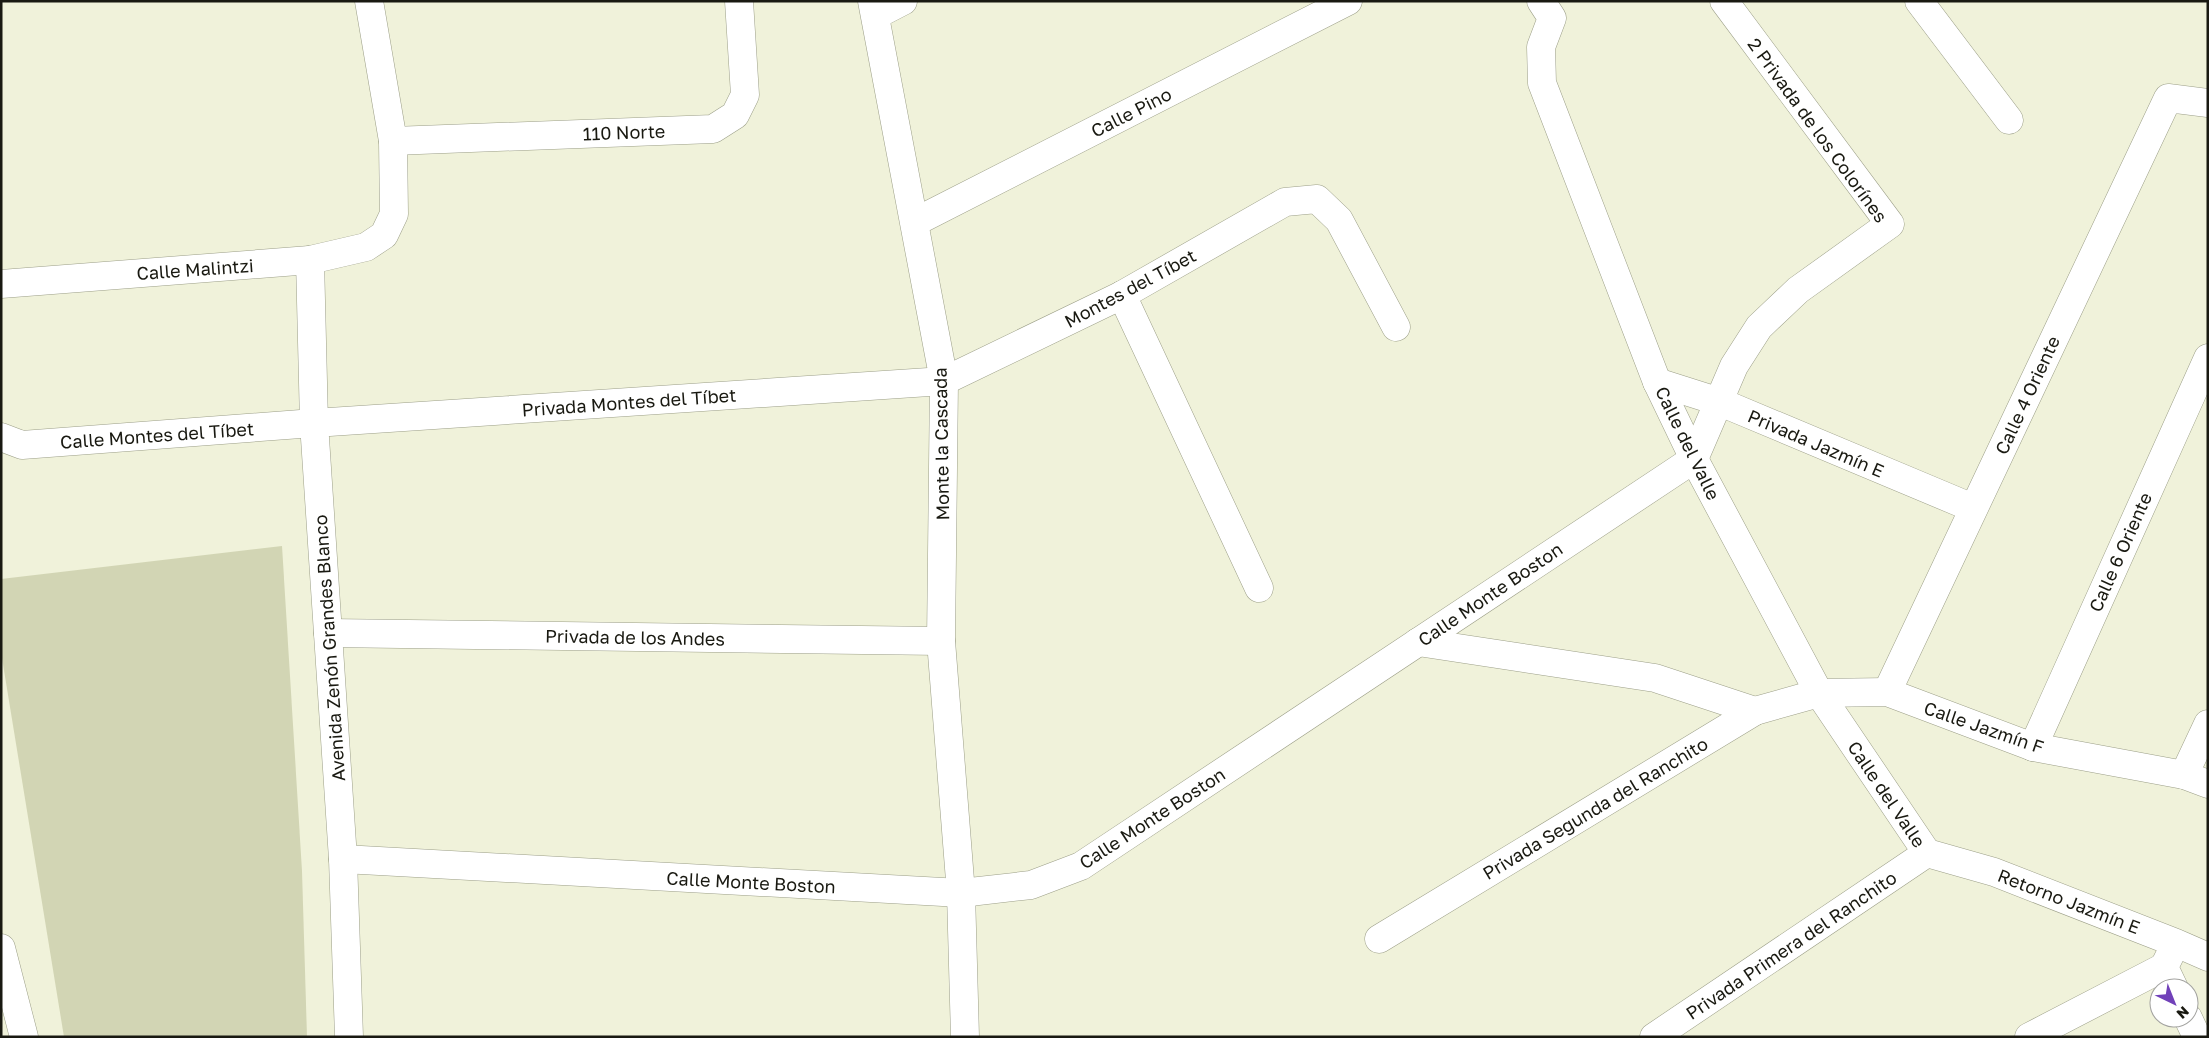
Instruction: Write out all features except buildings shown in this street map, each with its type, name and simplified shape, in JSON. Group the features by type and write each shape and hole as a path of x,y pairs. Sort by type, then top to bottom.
{"street":[{"path":"369,1 394,141"},
{"name":"110 Norte","path":"394,141 713,129 734,115 745,95 739,1"},
{"path":"874,8 903,1"},
{"name":"Calle Pino","path":"915,222 1348,1"},
{"name":"2 Privada de los Colorínes","path":"1694,459 1734,366 1759,327 1798,290 1890,224 1724,1"},
{"path":"1919,1 2009,120"},
{"name":"Calle del Valle","path":"1554,7 1541,47 1542,83 1657,382 1694,459 1818,693 1927,853"},
{"name":"Monte la Cascada","path":"874,8 944,381 942,641 961,893 965,1037"},
{"name":"Calle 4 Oriente","path":"1886,692 2168,98 2208,103"},
{"name":"Calle Malintzi","path":"1,284 310,260 366,247 384,235 394,214 394,141"},
{"name":"Montes del Tíbet","path":"944,381 1122,295 1284,202 1317,199 1340,220 1396,327"},
{"name":"Avenida Zenón Grandes Blanco","path":"310,260 314,423 342,859 349,1037"},
{"path":"1122,295 1259,588"},
{"name":"Calle 6 Oriente","path":"2033,747 2208,358"},
{"name":"Privada Montes del Tíbet","path":"314,423 944,381"},
{"name":"Privada Jazmín E","path":"1657,382 1720,402 1973,508"},
{"name":"Calle Montes del Tíbet","path":"1,436 22,445 314,423"},
{"name":"Calle Monte Boston","path":"342,859 961,893 1031,885 1081,866 1694,459"},
{"name":"Privada de los Andes","path":"328,632 942,641"},
{"path":"1418,642 1654,678 1755,711"},
{"name":"Calle Jazmín F","path":"1818,693 1886,692 2033,747 2196,779"},
{"name":"Privada Segunda del Ranchito","path":"1378,940 1755,711 1818,693"},
{"path":"2196,779 2208,724"},
{"name":"Retorno Jazmín E","path":"1927,853 1994,872 2171,966 2208,957"},
{"name":"Privada Primera del Ranchito","path":"1654,1037 1927,853"},
{"path":"1,948 24,1037"},
{"path":"2029,1037 2171,966"}],"green space":[{"path":"282,546 302,871 307,1037 64,1037 1,652 1,579"}]}
